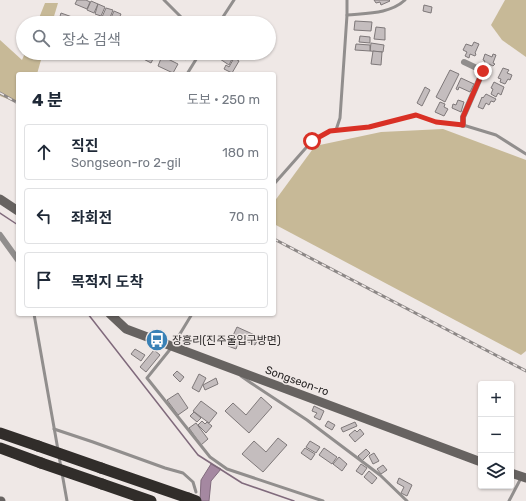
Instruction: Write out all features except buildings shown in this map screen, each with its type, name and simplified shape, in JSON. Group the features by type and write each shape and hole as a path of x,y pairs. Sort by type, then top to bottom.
{"highway":[{"path":"0,433 101,468 193,497"},
{"path":"0,448 151,501"}],"street":[{"path":"463,125 463,117 483,71 464,62"},
{"path":"0,199 16,211"},
{"path":"0,236 16,257"},
{"name":"Songseon-ro","path":"112,316 126,328 172,347 478,461"},
{"path":"514,474 524,478"}],"lane":[{"path":"164,0 180,16"},
{"path":"224,16 234,0"},
{"path":"336,130 340,118 347,0"},
{"path":"347,15 386,10 398,6 405,0"},
{"path":"188,72 196,60"},
{"path":"276,182 312,141 330,131 369,127 416,115 436,122 463,125 496,135 526,154"},
{"path":"34,316 67,501"},
{"path":"191,316 172,347 146,378 210,457 227,469 323,501"},
{"path":"234,370 307,420 380,475 407,501"},
{"path":"54,429 183,473 193,482 193,497"},
{"path":"509,501 524,478"}],"shaded area":[{"path":"505,0 526,0 526,57 502,40 491,25"},
{"path":"45,3 58,3 54,16 40,16"},
{"path":"0,40 16,55 16,60 41,60 38,72 16,72 16,102 0,96"},
{"path":"443,129 526,160 526,351 521,355 276,225 276,199 315,146 381,132"},
{"path":"211,464 221,469 211,481 209,501 200,501 201,480"}],"waterway":[{"path":"0,213 16,224"},
{"path":"90,316 198,455 242,483 294,501"}],"railway":[{"path":"0,93 16,102"},
{"path":"276,240 526,371"}],"place":[{"name":"장흥리(진주울입구방면)","path":"157,340"}],"route":[{"path":"312,141 330,131 369,127 416,115 436,122 463,125 463,117 483,71"}]}
